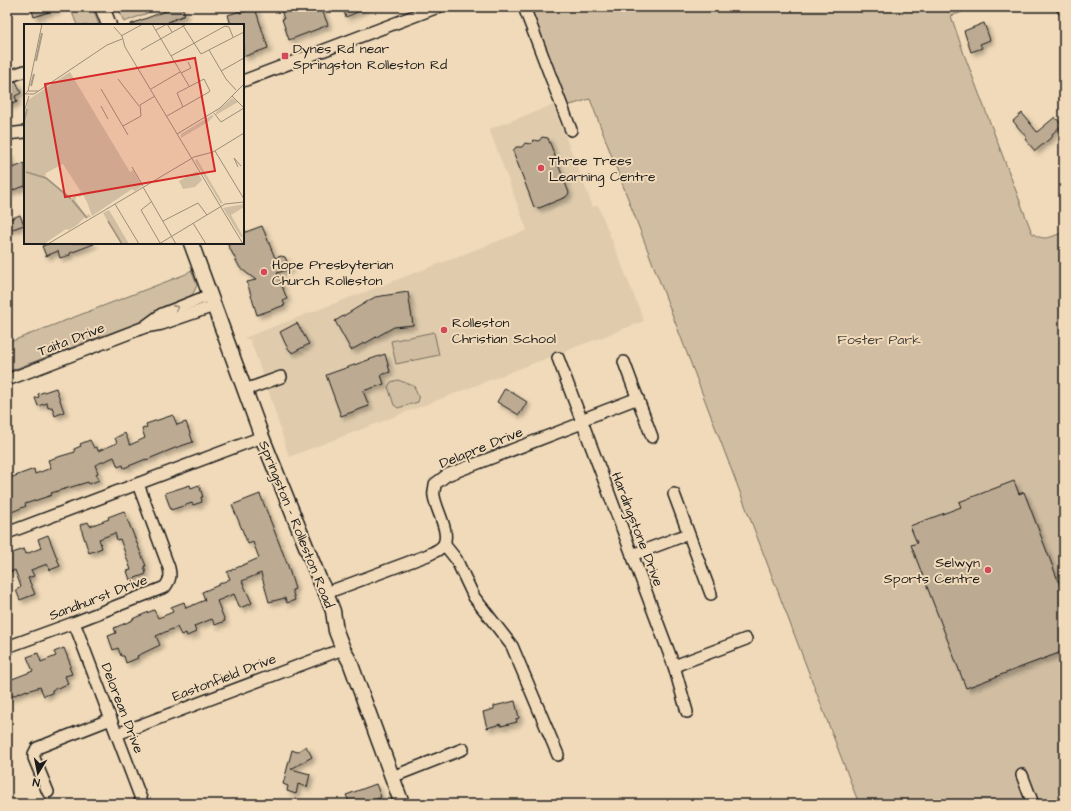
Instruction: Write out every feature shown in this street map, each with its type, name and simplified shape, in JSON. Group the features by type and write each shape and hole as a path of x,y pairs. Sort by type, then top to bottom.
{"main road":[{"path":"102,7 109,24"},
{"name":"Springston - Rolleston Road","path":"191,244 262,438 333,611 336,631 350,662 402,804"}],"street":[{"path":"244,81 438,7"},
{"path":"524,7 571,130"},
{"path":"7,78 24,71"},
{"path":"7,134 24,132"},
{"name":"Taita Drive","path":"7,380 145,326 162,324 212,301"},
{"name":"Hardingstone Drive","path":"558,358 674,666 687,712"},
{"path":"624,362 652,437"},
{"path":"245,390 281,377"},
{"name":"Delapre Drive","path":"444,544 444,526 434,495 436,484 447,475 638,398"},
{"path":"7,533 262,438"},
{"name":"Sandhurst Drive","path":"7,647 165,587 171,576 169,568 138,484"},
{"path":"674,494 711,594"},
{"path":"632,555 688,534"},
{"path":"326,593 428,555 439,549 444,544 456,559 474,597 512,646 558,755"},
{"name":"Delorean Drive","path":"73,622 143,804"},
{"path":"674,666 746,639"},
{"name":"Eastonfield Drive","path":"117,734 343,649"},
{"path":"48,792 34,758 37,748 111,719"},
{"path":"392,777 464,749"},
{"path":"1022,775 1033,804"}],"shaded area":[{"name":"Rolleston Christian School","path":"553,105 593,207 598,205 644,321 289,457 267,386 250,340 244,338 527,230 489,129"}],"green space":[{"path":"70,7 92,7 99,24 77,24"},
{"path":"118,7 163,7 124,22"},
{"name":"Foster Park","path":"530,7 976,7 951,16 1032,233 1037,236 1048,238 1064,232 1064,798 1052,804 859,804 590,99 567,106"},
{"path":"191,270 197,285 194,292 188,299 156,312 142,321 7,372 7,343 186,274"},
{"path":"434,332 439,355 396,364 391,341"},
{"path":"398,380 414,386 419,399 418,402 398,408 394,405 388,387 391,382"}],"building":[{"path":"31,7 60,7 60,8 34,17"},
{"path":"170,7 182,7 185,15 168,22 169,24 131,24 171,9"},
{"path":"280,7 321,7 328,25 289,40 282,19 284,19"},
{"path":"342,7 369,7 346,17"},
{"path":"255,8 268,48 244,57 244,24 231,24 228,15 240,11 240,13"},
{"path":"984,23 990,40 980,44 982,48 971,52 964,31"},
{"path":"16,81 21,93 15,96 17,102 7,106 7,84"},
{"path":"1022,113 1037,132 1055,117 1062,125 1052,134 1053,136 1035,151 1025,139 1027,138 1013,121"},
{"path":"542,137 548,138 569,193 566,197 539,208 534,207 513,151 516,147 522,147 525,143 530,144 534,140 539,141"},
{"path":"7,154 9,154 13,168 24,163 24,186 7,192"},
{"path":"20,215 24,225 7,231 7,220"},
{"name":"Hope Presbyterian Church Rolleston","path":"262,226 275,258 281,256 285,257 290,269 277,273 287,299 283,301 285,305 257,315 247,282 256,280 240,268 228,244 244,244 244,233"},
{"path":"48,244 94,244 60,258 58,251 46,256 42,246"},
{"path":"408,292 413,325 394,327 351,350 335,321 375,297"},
{"path":"297,323 309,344 292,353 286,345 280,332"},
{"path":"385,354 390,372 381,375 384,384 363,391 369,406 341,416 326,375"},
{"path":"56,388 64,412 55,416 52,407 48,408 47,403 38,406 35,398 39,397 38,394"},
{"path":"505,388 527,402 519,415 497,402"},
{"path":"173,415 177,425 186,422 193,442 124,468 123,465 118,467 114,457 95,465 98,473 96,474 99,480 89,484 88,482 51,493 52,495 25,504 26,506 7,514 7,479 34,469 35,474 51,468 48,460 75,452 74,449 81,446 80,444 90,440 94,448 97,447 98,451 117,443 115,438 125,433 130,445 145,438 142,429 147,427 146,424"},
{"name":"Selwyn Sports Centre","path":"1014,481 1019,494 1024,492 1064,596 1064,651 966,688 911,545 917,543 910,526 961,507 959,502"},
{"path":"190,485 191,488 199,485 203,497 201,497 202,502 193,505 192,503 171,510 165,493"},
{"path":"260,494 288,566 295,589 292,590 295,600 287,603 285,598 269,602 261,573 242,581 252,603 240,608 234,594 217,601 225,621 215,625 212,619 194,626 196,632 187,636 186,633 181,635 177,627 156,636 160,645 126,663 124,656 121,656 118,648 113,650 108,636 116,633 114,628 154,610 158,618 173,612 171,607 184,602 186,608 205,600 202,592 230,579 227,572 259,558 253,542 248,544 232,505"},
{"path":"124,511 146,566 144,566 146,574 130,580 127,571 131,570 120,539 117,540 115,533 99,539 102,548 89,553 80,525 88,522 90,526 109,519 108,517"},
{"path":"48,535 60,566 50,570 47,564 31,570 34,576 28,578 35,594 20,600 16,590 21,587 15,570 10,572 7,564 7,555 24,549 26,554 41,548 38,539"},
{"path":"64,648 71,666 69,667 72,674 65,676 68,684 52,690 52,693 44,696 40,687 27,690 7,698 7,681 33,671 27,657 38,653 41,662 56,656 54,652"},
{"path":"515,701 519,718 516,719 517,722 487,728 483,712 494,709 494,706"},
{"path":"306,746 312,757 291,769 310,774 307,787 298,784 296,794 287,791 288,786 283,784 292,750 297,752"},
{"path":"376,784 381,797 373,801 374,804 350,804 346,795"}],"waterway":[{"path":"1055,7 1064,20"}],"place":[{"name":"Dynes Rd near Springston Rolleston Rd","path":"285,56"},
{"name":"Three Trees Learning Centre","path":"541,168"},
{"name":"Hope Presbyterian Church Rolleston","path":"264,272"},
{"name":"Rolleston Christian School","path":"444,330"},
{"name":"Selwyn Sports Centre","path":"988,570"}]}
